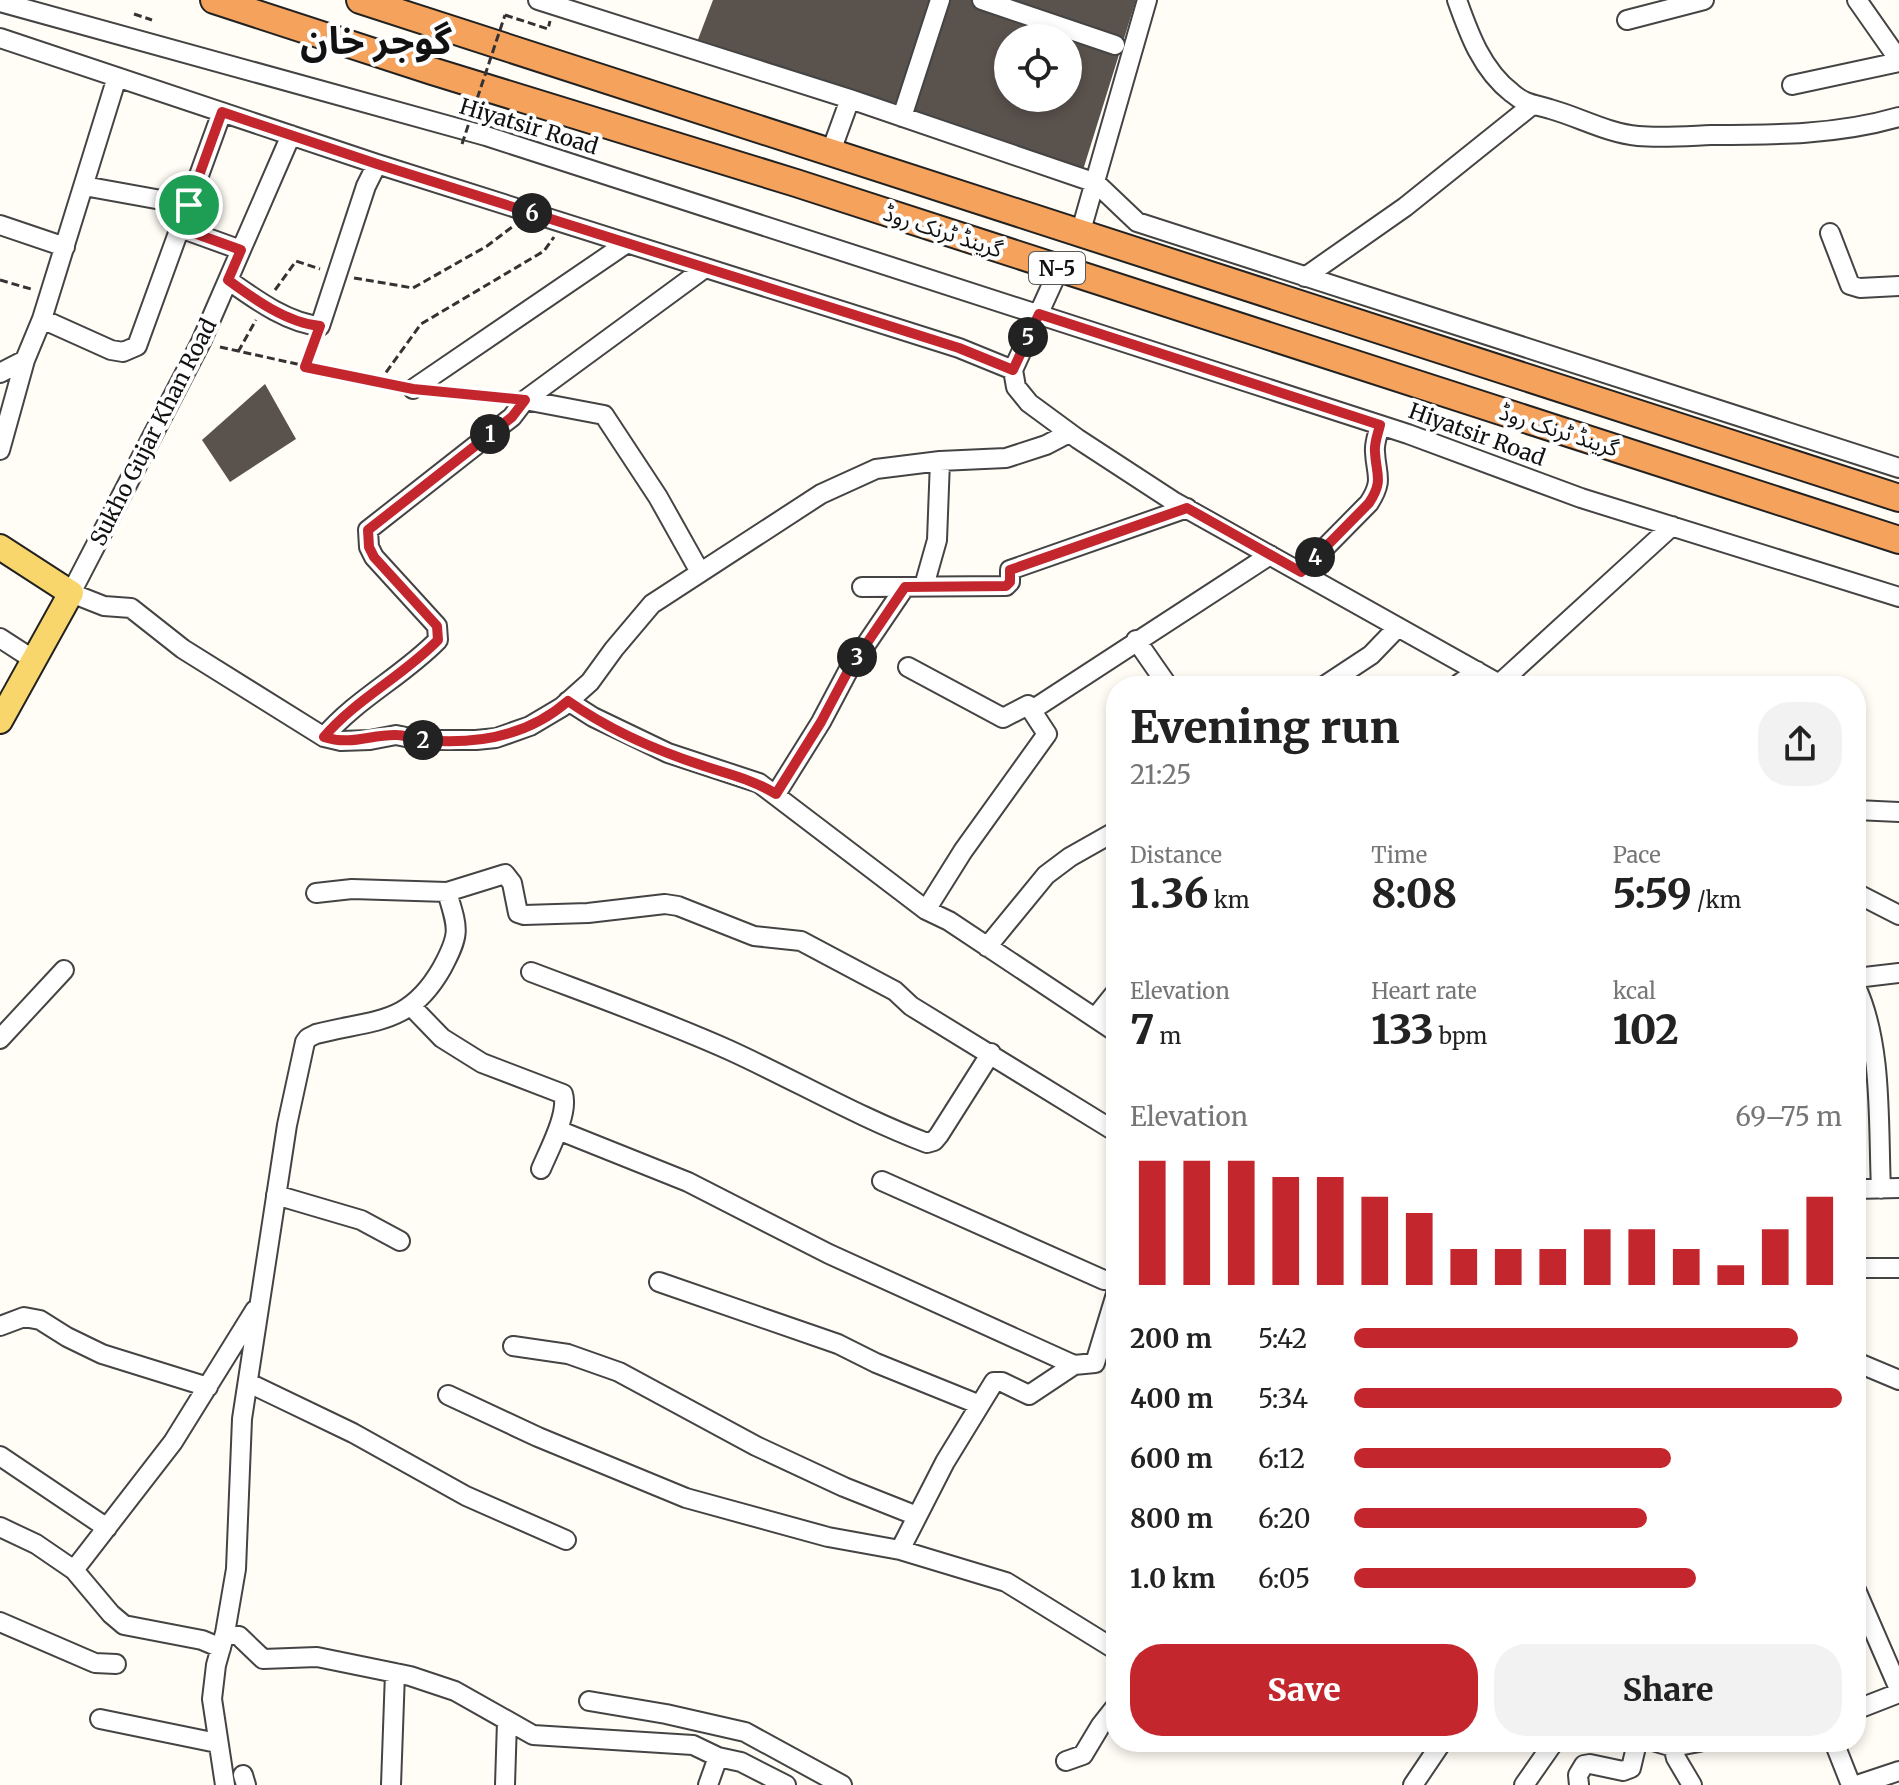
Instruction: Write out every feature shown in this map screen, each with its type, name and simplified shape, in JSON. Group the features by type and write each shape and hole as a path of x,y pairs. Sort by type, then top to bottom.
{"highway":[{"name":"گرینڈ ٹرنک روڈ","path":"214,0 796,183 1899,540"},
{"name":"گرینڈ ٹرنک روڈ","path":"360,0 389,4 830,154 1899,498"},
{"path":"1858,527 1871,489"}],"main road":[{"path":"0,547 71,593"},
{"name":"Sukho Gujar Khan Road","path":"0,721 71,593"}],"street":[{"path":"902,117 940,0"},
{"path":"982,0 1115,45"},
{"path":"1080,234 1147,0"},
{"path":"1457,0 1474,45 1488,69 1512,94 1531,106 1552,109 1602,128 1636,136 1826,133 1899,117"},
{"path":"1627,20 1704,0"},
{"path":"1792,85 1898,58 1857,0"},
{"name":"Hiyatsir Road","path":"0,2 486,136 1380,425 1581,498 1899,597"},
{"path":"546,3 595,9 1096,183 1137,222 1899,468"},
{"path":"0,38 377,164 959,348 1013,370"},
{"path":"0,450 25,360 42,319 117,77"},
{"path":"830,154 850,99"},
{"path":"1305,277 1405,207 1531,106"},
{"path":"42,319 111,350 123,352 137,346 222,112"},
{"name":"Sukho Gujar Khan Road","path":"71,593 201,342 291,135"},
{"path":"228,280 264,305 310,325 320,326 366,186 377,164"},
{"path":"84,186 189,205"},
{"path":"0,225 65,247"},
{"path":"180,228 241,250"},
{"path":"1830,233 1850,285 1860,288 1899,286"},
{"path":"413,389 627,243"},
{"path":"324,737 338,720 411,666 438,640 437,626 374,557 369,547 368,530 512,417 525,400 705,268"},
{"path":"1059,269 1013,370 1016,387 1029,403 1069,433 1187,508 1486,676"},
{"path":"0,373 25,360"},
{"path":"525,400 604,415 658,497 700,572"},
{"path":"1301,572 1377,491 1380,475 1375,451 1380,425"},
{"path":"71,593 104,606 131,608 183,649 324,737 341,741 396,735 420,740 496,738 530,726 568,701 590,682 652,604 821,494 876,469 940,461 1006,458 1046,445 1069,433"},
{"path":"924,586 937,540 940,461"},
{"path":"862,587 1006,586 1010,582 1010,570 1187,508"},
{"path":"1511,676 1672,526"},
{"path":"1032,710 1270,555"},
{"path":"776,794 821,722 848,671 905,587"},
{"path":"1339,676 1371,655 1398,627"},
{"path":"0,638 34,660"},
{"path":"1136,640 1161,676"},
{"path":"908,667 1003,718 1028,705 1047,734 963,851 926,910"},
{"path":"1470,676 1477,671"},
{"path":"568,701 634,738 702,766 759,783 926,910 949,921 1106,1025"},
{"path":"1866,810 1899,812"},
{"path":"987,947 1046,875 1106,837"},
{"path":"316,893 352,889 447,892 505,874 512,883 518,913 524,915 588,913 665,904 691,910 754,936 801,941 895,991 911,1006 1106,1126"},
{"path":"225,1785 212,1699 228,1639 236,1569 242,1419 287,1125 308,1038 341,1028 376,1023 411,1006 431,987 457,942 455,919 447,892"},
{"path":"1866,898 1899,915"},
{"path":"0,1039 64,970"},
{"path":"531,972 726,1049 874,1123 927,1143 939,1135 991,1053"},
{"path":"1866,977 1899,973"},
{"path":"1095,1018 1106,1004"},
{"path":"411,1006 442,1038 482,1063 563,1094 565,1103 558,1130 541,1169"},
{"path":"1866,1015 1890,1188 1866,1189"},
{"path":"558,1130 688,1182 829,1254 1074,1365"},
{"path":"882,1181 1106,1280"},
{"path":"276,1195 361,1220 400,1241"},
{"path":"1866,1268 1899,1268"},
{"path":"659,1282 838,1344 876,1363 980,1405"},
{"path":"74,1570 173,1442 259,1303"},
{"path":"0,1326 24,1317 40,1320 102,1354 208,1387"},
{"path":"900,1550 945,1462 994,1382 1002,1382 1029,1395 1074,1365 1095,1363 1106,1327"},
{"path":"513,1346 568,1354 619,1372 756,1446 844,1487 917,1516"},
{"path":"1866,1366 1899,1380"},
{"path":"249,1383 353,1433 466,1496 566,1540"},
{"path":"448,1395 538,1437 686,1498 828,1537 900,1550 1006,1582 1106,1644"},
{"path":"0,1456 107,1528"},
{"path":"0,1527 36,1544 74,1570 124,1625 202,1640 228,1639 263,1659 317,1657 422,1679 455,1691 533,1735 745,1732 842,1785"},
{"path":"1866,1613 1899,1691 1866,1706"},
{"path":"0,1622 95,1663 116,1664"},
{"path":"391,1785 395,1673"},
{"path":"589,1701 696,1734 718,1757 741,1762 786,1785"},
{"path":"100,1719 217,1743"},
{"path":"1066,1761 1083,1755 1106,1719"},
{"path":"505,1785 507,1721"},
{"path":"1413,1785 1435,1752"},
{"path":"1524,1785 1547,1752"},
{"path":"1579,1785 1578,1775 1584,1765 1623,1771 1631,1768 1635,1752"},
{"path":"1672,1752 1692,1785"},
{"path":"1838,1752 1851,1785"},
{"path":"708,1785 718,1757"},
{"path":"1857,1785 1899,1771"}],"path":[{"path":"462,144 505,15 548,29 546,3"},
{"path":"134,14 152,20"},
{"path":"238,352 264,305 296,261 337,274 413,288 487,246 531,213"},
{"path":"379,382 421,324 544,251 565,223"},
{"path":"0,280 49,295"},
{"path":"305,367 320,326"},
{"path":"201,342 413,389 525,400"}],"building":[{"path":"713,0 1136,0 1078,186 694,50"},
{"path":"265,384 296,439 230,482 202,440"}],"district":[{"name":"گوجر خان","path":"376,40"}],"route":[{"path":"222,112 959,348 1013,370 1039,314 1380,425 1375,444 1380,475 1377,491 1301,572 1187,508 1010,570 1010,582 1006,586 905,587 848,671 821,722 776,794 759,783 702,766 634,738 568,701 530,726 496,738 420,740 396,735 370,740 332,740 324,737 338,720 411,666 438,640 437,626 374,557 369,547 368,530 512,417 525,400 413,389 305,367 320,326 310,325 264,305 228,280 241,250 180,228 189,205 222,112"}]}
